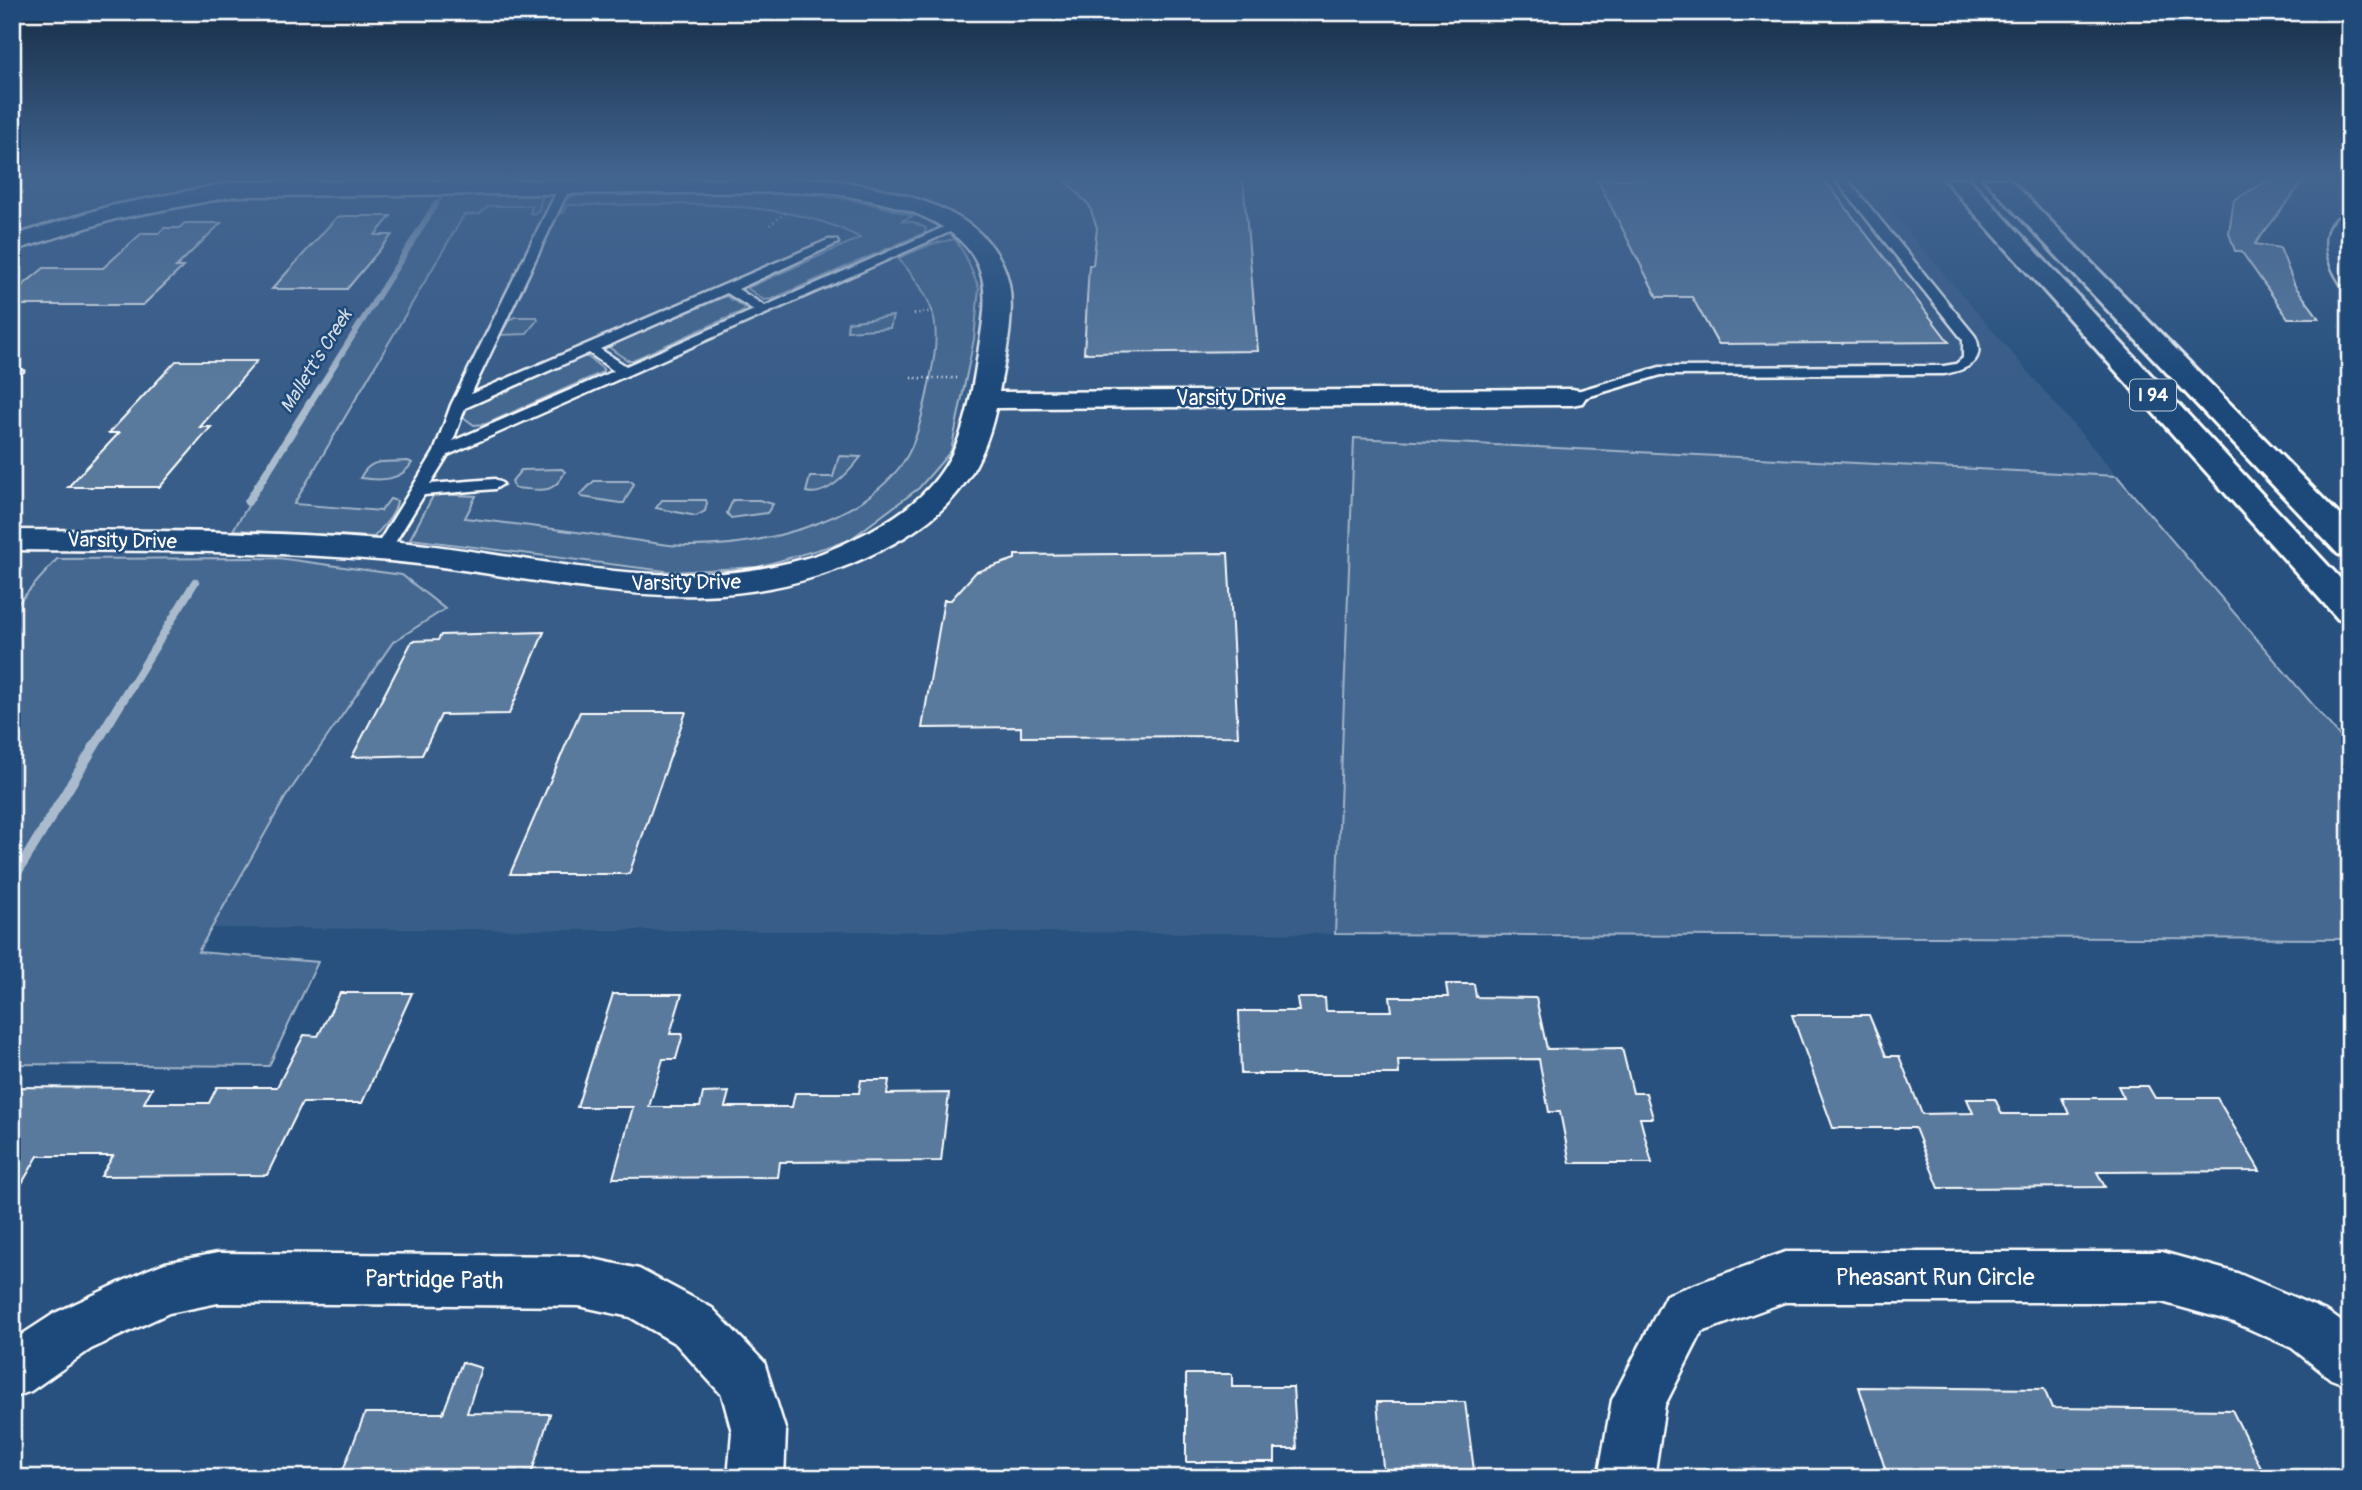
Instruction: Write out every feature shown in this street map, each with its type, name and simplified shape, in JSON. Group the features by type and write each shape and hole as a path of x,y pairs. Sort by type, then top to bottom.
{"highway":[{"name":"I 94","path":"2019,249 2350,611"},
{"name":"I 94","path":"2063,249 2350,546"}],"street":[{"path":"975,389 998,309 997,286 989,264 979,249"},
{"path":"2337,249 2341,264 2350,279"},
{"name":"Varsity Drive","path":"12,540 228,543 382,550 636,585 713,586 757,582 816,566 887,534 937,499 969,453 975,389 1572,397"},
{"name":"Pheasant Run Circle","path":"1626,1478 1639,1400 1684,1313 1785,1277 2162,1277 2237,1298 2310,1330 2350,1360"},
{"name":"Partridge Path","path":"12,1372 73,1331 165,1288 218,1278 579,1281 639,1294 694,1326 745,1381 759,1432 756,1478"}],"lane":[{"path":"382,550 442,452 458,405 534,249"},
{"path":"458,405 819,249"},
{"path":"442,452 908,249"},
{"path":"1572,397 1660,371 1944,370 1960,367 1970,360 1970,339 1897,249"},
{"path":"728,288 764,311"},
{"path":"590,348 625,372"},
{"path":"420,489 495,484"}],"path":[{"path":"914,314 933,311"},
{"path":"911,378 975,389"}],"shaded area":[{"path":"12,249 1923,249 2350,748 2350,939 12,927"},
{"path":"409,249 444,249 294,504 381,511 390,499 397,501 391,516 374,537 233,530"},
{"path":"836,249 889,249 772,299 764,300 747,288"},
{"path":"921,249 961,249 979,288 974,339 951,451 919,488 848,541 758,567 673,572 410,539 434,494 476,496 465,518 686,546 772,537 830,518 856,504 880,488 899,468 909,452 922,417 934,357 936,339 931,309 924,293 898,258"},
{"path":"726,296 745,308 743,311 633,360 627,360 610,348 610,345"},
{"path":"893,316 890,328 847,331 848,322"},
{"path":"510,319 538,319 526,334 500,335"},
{"path":"581,357 588,357 603,369 603,372 486,424 474,425 463,417 468,406"},
{"path":"1354,438 2117,476 2350,748 2350,939 1335,934"},
{"path":"839,456 861,457 830,487 814,493 806,492 810,477 833,477"},
{"path":"374,463 412,463 396,476 383,479 360,478"},
{"path":"562,469 565,472 560,480 550,488 514,488 512,481 521,470"},
{"path":"594,481 631,481 634,484 624,503 582,497 580,495"},
{"path":"662,500 706,500 707,503 705,511 696,516 656,508"},
{"path":"733,500 759,500 773,504 767,513 731,518 727,513"},
{"path":"278,558 402,575 445,609 393,642 285,798 198,952 318,962 269,1066 12,1064 12,610 57,559"}],"building":[{"path":"125,249 195,249 176,267 183,267 143,305 12,305 12,294 44,268 103,268"},
{"path":"309,249 381,249 347,289 272,289"},
{"path":"1095,249 1249,249 1258,351 1084,353 1089,265 1093,265"},
{"path":"1632,249 1877,249 1949,342 1718,344 1692,297 1657,297"},
{"path":"2234,249 2280,249 2295,286 2319,318 2288,318 2241,251"},
{"path":"176,361 257,361 200,427 211,427 160,487 68,487 119,433 109,433"},
{"path":"1228,553 1238,736 1021,737 1021,727 922,728 944,600 951,600 976,572 1015,559 1015,555"},
{"path":"544,632 509,714 441,715 422,755 352,757 412,641 438,640 441,635"},
{"path":"580,712 686,712 629,874 510,874"},
{"path":"1446,984 1474,984 1476,997 1536,998 1547,1049 1622,1048 1633,1093 1646,1093 1653,1118 1640,1118 1652,1163 1570,1163 1560,1112 1549,1112 1539,1059 1398,1060 1399,1074 1241,1074 1239,1011 1299,1011 1297,998 1325,998 1326,1011 1392,1011 1390,997 1448,997"},
{"path":"340,993 412,993 362,1103 302,1103 267,1175 101,1176 113,1156 38,1156 12,1200 12,1087 152,1088 144,1103 209,1103 217,1087 277,1087 304,1035 318,1036"},
{"path":"613,994 682,994 670,1034 683,1034 676,1059 663,1059 649,1107 700,1107 703,1093 729,1092 725,1107 792,1107 795,1093 859,1093 861,1080 889,1080 887,1094 949,1093 941,1161 780,1162 778,1177 613,1178 633,1107 577,1107"},
{"path":"1792,1015 1869,1015 1886,1056 1899,1056 1922,1114 1973,1113 1967,1099 1995,1099 2002,1114 2069,1114 2062,1098 2124,1098 2118,1086 2148,1086 2155,1098 2217,1098 2260,1171 2097,1172 2105,1187 1939,1188 1915,1128 1833,1128"},
{"path":"462,1362 481,1368 467,1413 550,1414 530,1478 340,1478 365,1413 443,1413"},
{"path":"1186,1374 1232,1374 1232,1387 1293,1387 1297,1449 1275,1449 1275,1462 1186,1462"},
{"path":"1859,1387 2044,1389 2052,1408 2232,1410 2266,1478 1888,1478"},
{"path":"1377,1402 1465,1402 1475,1478 1384,1478"}],"waterway":[{"name":"Mallett's Creek","path":"309,405 408,249"},
{"name":"Mallett's Creek","path":"248,502 310,403"},
{"name":"Mallett's Creek","path":"130,688 195,582"},
{"name":"Mallett's Creek","path":"12,881 131,686"}]}
